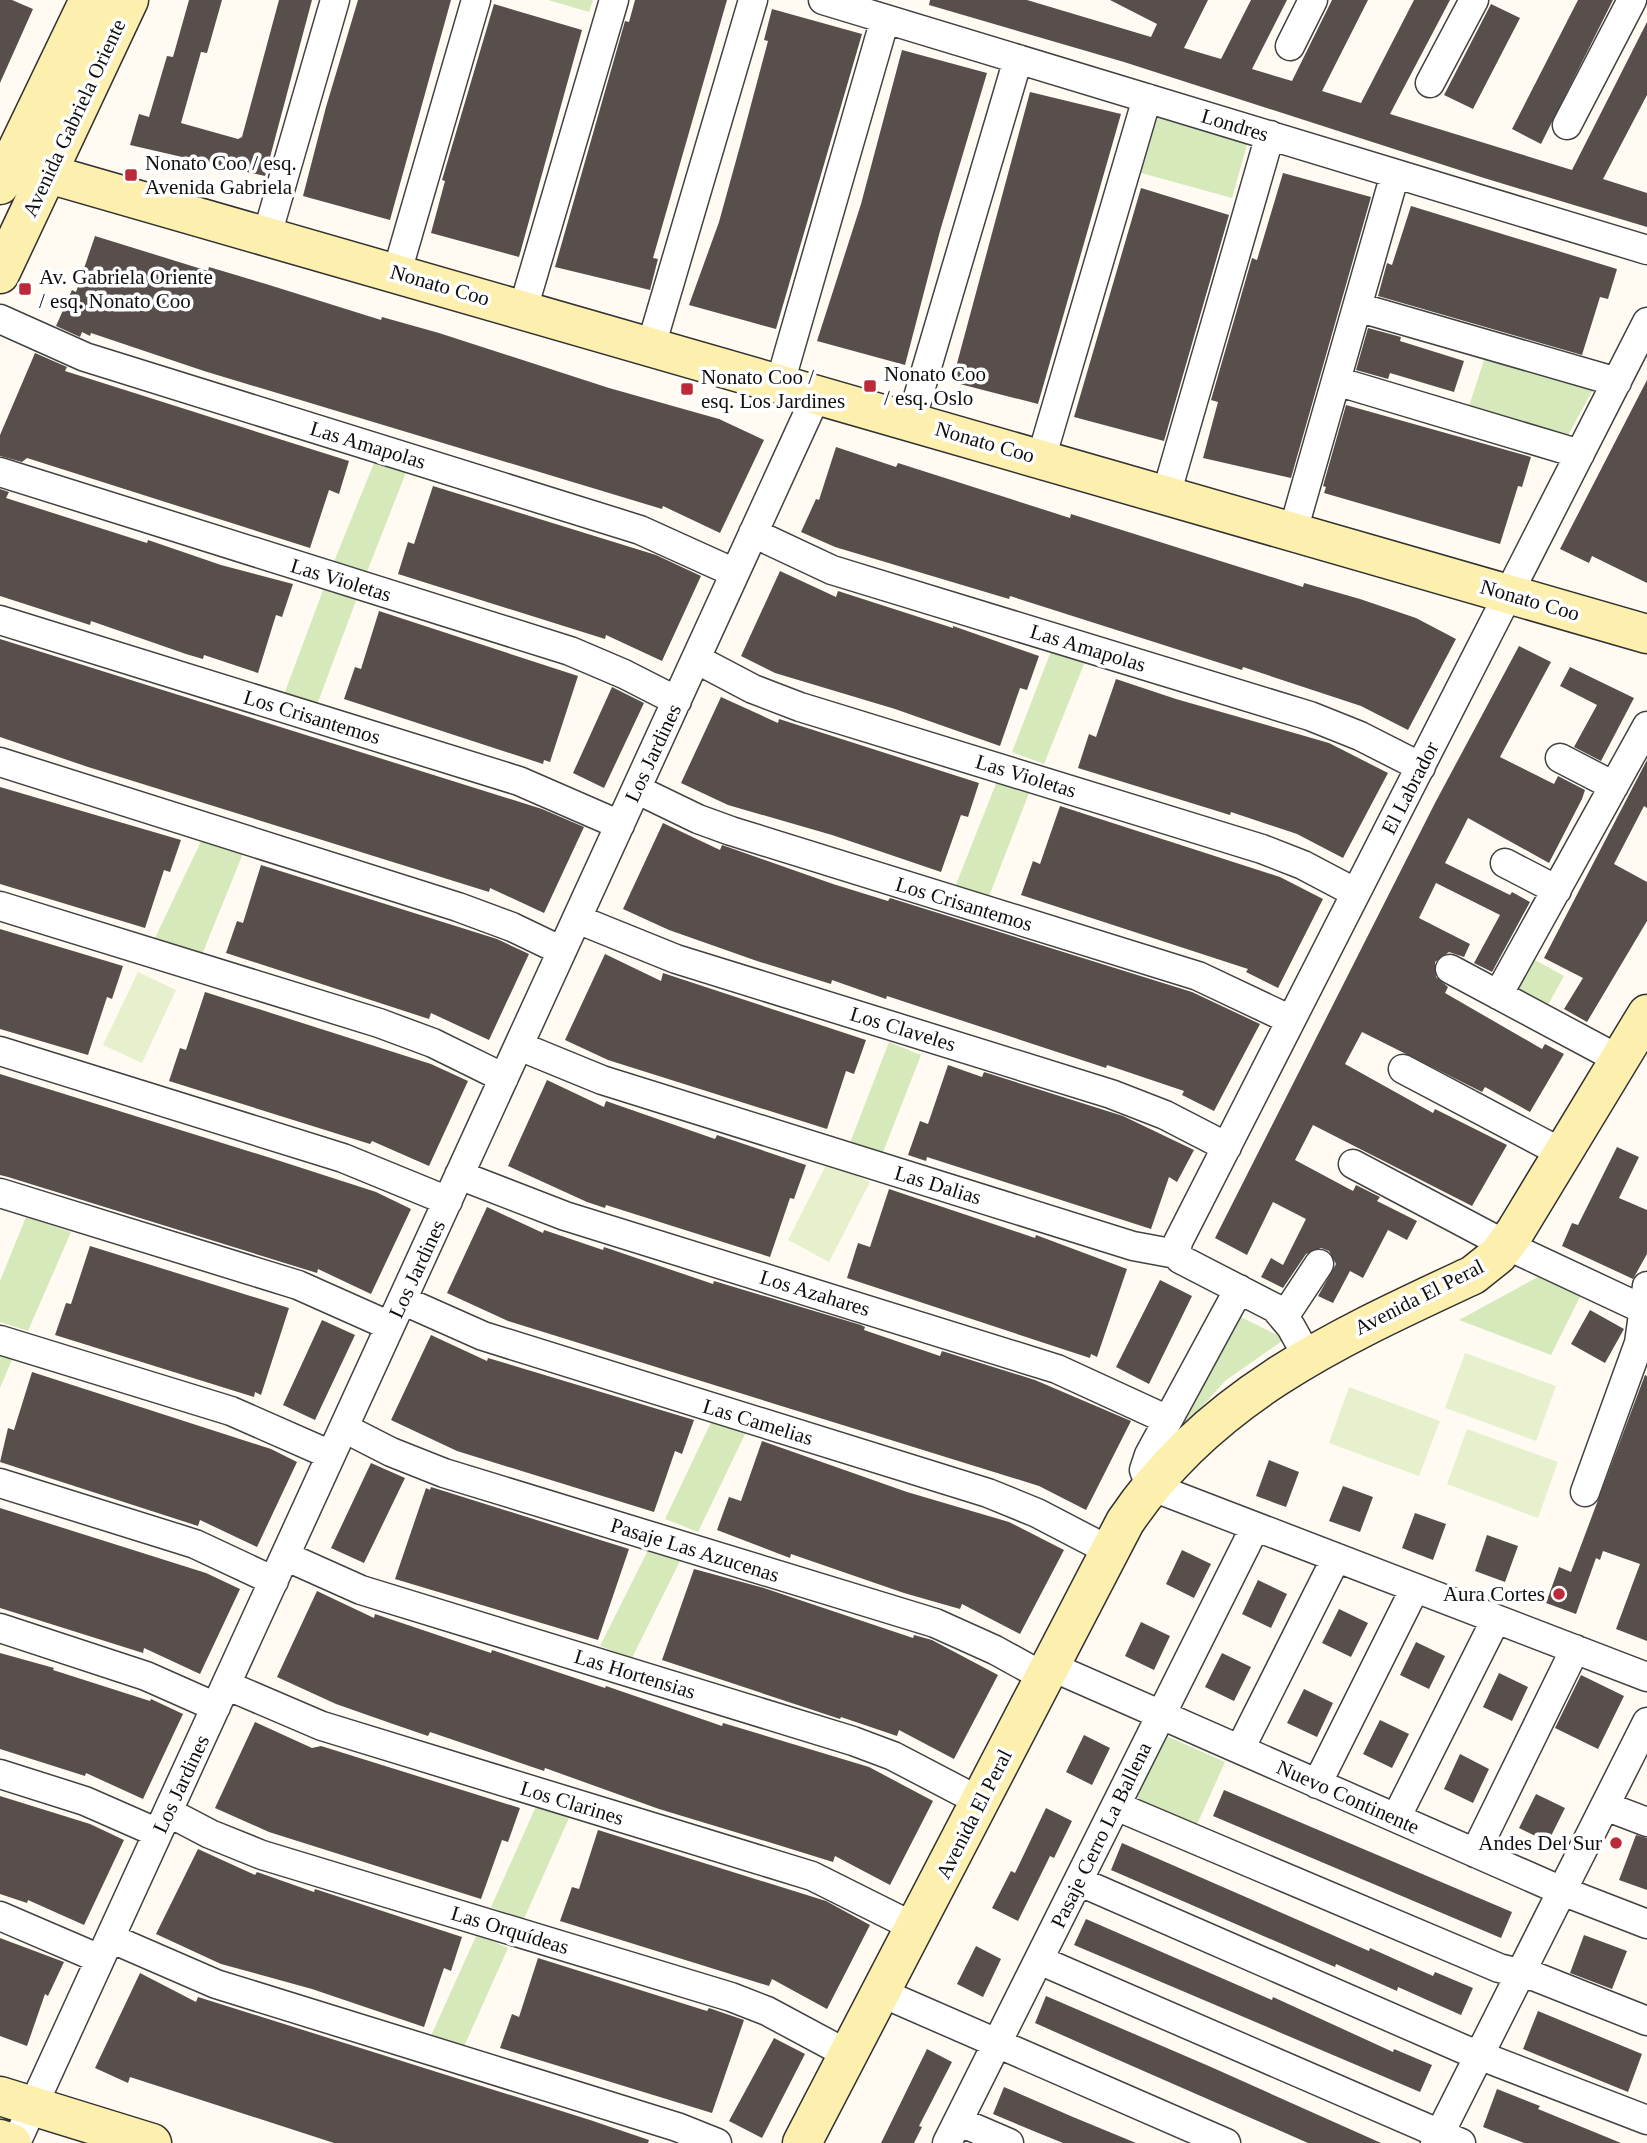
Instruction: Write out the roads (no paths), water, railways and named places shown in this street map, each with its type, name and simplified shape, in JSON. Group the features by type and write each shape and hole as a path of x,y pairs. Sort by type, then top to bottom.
{"main road":[{"name":"Avenida Gabriela Oriente","path":"3,170 89,0"},
{"name":"Avenida Gabriela Oriente","path":"0,274 129,0"},
{"name":"Nonato Coo","path":"3,170 49,174 267,235 1647,632"},
{"name":"Avenida El Peral","path":"802,2143 1125,1522 1150,1486 1226,1414 1307,1356 1359,1328 1473,1275 1506,1245 1647,1014"},
{"path":"17,2101 152,2143"},
{"path":"0,2139 14,2143"}],"street":[{"path":"267,235 335,0"},
{"path":"397,272 476,0"},
{"path":"523,309 614,0"},
{"path":"651,346 753,0"},
{"name":"Londres","path":"823,0 1647,250"},
{"path":"1290,46 1313,0"},
{"path":"1430,83 1474,0"},
{"path":"1567,125 1632,0"},
{"path":"780,383 885,19"},
{"path":"911,421 1018,59"},
{"path":"1041,458 1146,98"},
{"path":"1166,495 1270,135"},
{"path":"1293,531 1395,174"},
{"path":"1357,307 1617,382"},
{"name":"Las Amapolas","path":"0,319 85,357 640,530 735,573"},
{"name":"El Labrador","path":"1176,1254 1178,1242 1647,322"},
{"path":"1336,381 1580,454"},
{"name":"Los Jardines","path":"14,2143 17,2101 105,1949 504,1078 528,1051 562,951 817,394"},
{"name":"Las Violetas","path":"0,472 569,652 624,674 677,701"},
{"name":"Las Amapolas","path":"754,533 832,570 1322,721 1421,767"},
{"name":"Los Crisantemos","path":"0,620 519,781 620,825"},
{"name":"Las Violetas","path":"696,659 753,690 800,707 1285,857 1356,893"},
{"path":"1498,995 1647,726"},
{"path":"1560,758 1614,786"},
{"path":"0,762 478,914 562,951"},
{"name":"Los Crisantemos","path":"636,789 698,819 731,831 1198,976 1292,1020"},
{"path":"1505,863 1557,890"},
{"path":"0,906 379,1023 433,1043 504,1078"},
{"name":"Los Claveles","path":"577,919 676,959 1111,1094 1165,1115 1227,1147"},
{"path":"1450,969 1620,1060"},
{"name":"Los Azahares","path":"0,1051 343,1158 565,1216 1058,1369 1168,1420"},
{"name":"Las Dalias","path":"528,1051 602,1080 1133,1246 1176,1254 1185,1262 1265,1301 1284,1317 1307,1356"},
{"path":"1403,1069 1562,1153"},
{"path":"1353,1164 1506,1245 1646,1302 1639,1343 1585,1492"},
{"path":"0,1193 298,1285 390,1326"},
{"path":"1284,1317 1319,1264"},
{"path":"1239,1289 1146,1462 1145,1478 1150,1486 1647,1677"},
{"name":"Las Camelias","path":"402,1300 483,1336 988,1493 1037,1513 1110,1551"},
{"path":"0,1340 230,1411 331,1455"},
{"name":"Pasaje Las Azucenas","path":"344,1428 444,1473 935,1623 1047,1672"},
{"name":"Las Hortensias","path":"0,1483 195,1544 361,1590 852,1741 893,1756 981,1802"},
{"name":"Pasaje Cerro La Ballena","path":"953,2132 1255,1527"},
{"path":"1240,1749 1336,1558"},
{"path":"1317,1784 1415,1588"},
{"path":"1396,1818 1496,1619"},
{"name":"Los Clarines","path":"0,1628 146,1676 322,1726 812,1876 916,1928"},
{"path":"1475,1853 1576,1649"},
{"name":"Nuevo Continente","path":"1047,1672 1161,1715 1562,1891 1647,1924"},
{"path":"1039,1960 1445,2140 1479,2055 1645,1729"},
{"name":"Las Orquídeas","path":"0,1774 76,1798 210,1834 262,1855 731,1997 767,2011 849,2055"},
{"path":"1116,1806 1499,1968 1647,2021"},
{"path":"1605,1806 1647,1822"},
{"path":"1078,1881 1479,2055 1647,2120"},
{"path":"0,1916 677,2127 717,2143"},
{"path":"882,1993 1226,2143"},
{"path":"953,2132 1009,2143"}],"place":[{"name":"Nonato Coo / esq. Avenida Gabriela","path":"131,175"},
{"name":"Av. Gabriela Oriente / esq. Nonato Coo","path":"25,289"},
{"name":"Nonato Coo / esq. Oslo","path":"870,386"},
{"name":"Nonato Coo / esq. Los Jardines","path":"687,389"},
{"name":"Aura Cortes","path":"1559,1594"},
{"name":"Andes Del Sur","path":"1616,1843"}]}
